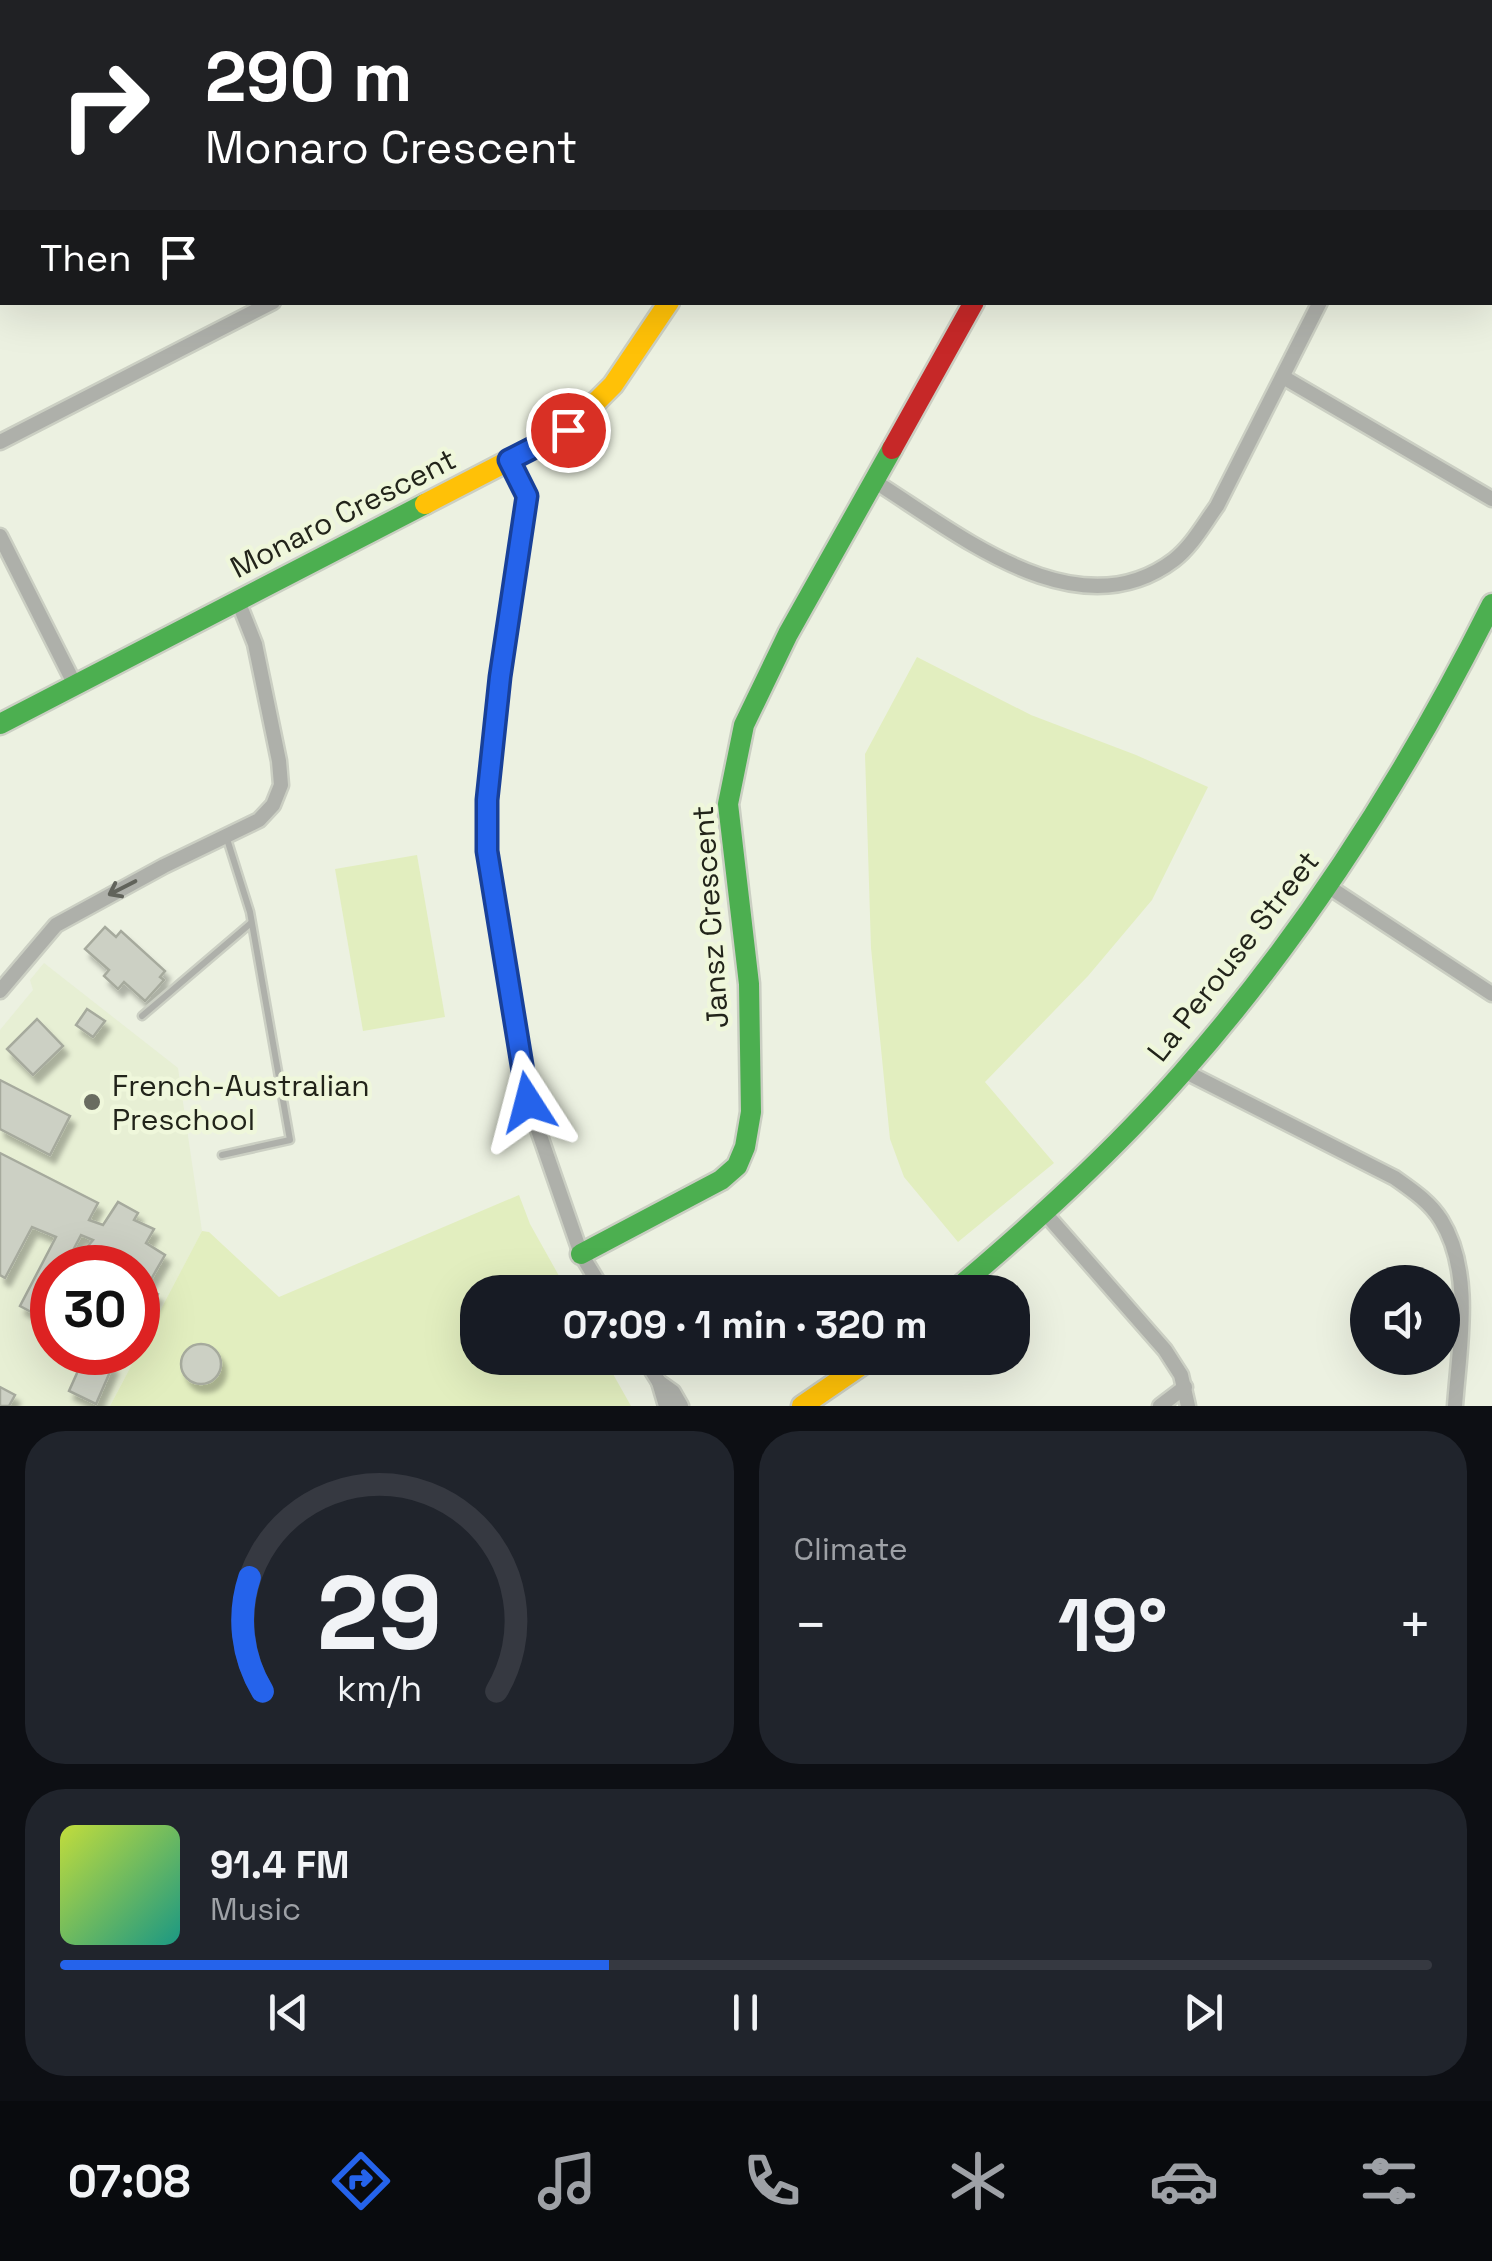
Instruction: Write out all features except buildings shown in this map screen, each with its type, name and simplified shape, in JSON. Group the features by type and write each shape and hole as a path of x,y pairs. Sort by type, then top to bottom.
{"street":[{"path":"0,442 267,305"},
{"name":"Monaro Crescent","path":"0,724 568,430 613,386 667,305"},
{"name":"Jansz Crescent","path":"581,1254 721,1180 736,1166 745,1147 751,1112 749,984 728,804 744,726 767,674 972,305"},
{"path":"874,482 1014,567 1082,586 1120,584 1174,560 1196,537 1217,506 1319,305"},
{"path":"1283,377 1492,499"},
{"path":"509,460 527,496 498,694 487,800 487,851 528,1102 581,1254 594,1275"},
{"path":"0,536 76,685"},
{"path":"0,991 56,925 266,814 281,785 260,665 238,600"},
{"name":"La Perouse Street","path":"973,1275 1045,1213 1184,1070 1329,886 1417,745 1492,604"},
{"path":"1329,886 1492,994"},
{"path":"1184,1070 1395,1178 1420,1196 1441,1220 1458,1274 1460,1343 1455,1406"},
{"path":"1045,1213 1165,1350 1186,1387 1188,1406"},
{"path":"655,1375 666,1406"},
{"path":"802,1406 847,1375"},
{"path":"659,1382 673,1392 681,1406"},
{"path":"1160,1406 1186,1387"}],"lane":[{"path":"222,1155 290,1140 252,922 226,838"},
{"path":"142,1016 252,922"}],"shaded area":[{"path":"44,963 178,1068 202,1231 160,1311 160,1245 30,1245 30,1375 126,1375 110,1406 0,1406 0,1030 33,990 30,980"}],"green space":[{"path":"917,657 1031,715 1208,787 1152,900 1088,976 985,1082 1054,1163 958,1242 904,1177 890,1139 871,948 865,754"},
{"path":"417,855 445,1017 363,1031 335,869"},
{"path":"519,1195 558,1275 460,1275 460,1375 614,1375 631,1406 110,1406 126,1375 160,1375 160,1311 202,1231 209,1232 279,1297"}],"traffic: fast":[{"path":"581,1254 721,1180 737,1166 745,1147 751,1112 749,984 728,804 744,725 788,634 892,449"},
{"path":"0,724 425,504"},
{"path":"972,1275 1129,1130 1183,1072 1272,963 1390,788 1492,604"}],"traffic: slow":[{"path":"425,504 568,430 613,385 667,305"},
{"path":"802,1406 847,1375"}],"traffic: jam":[{"path":"892,449 972,305"}],"place":[{"name":"French-Australian Preschool","path":"92,1102"}],"route":[{"path":"528,1102 487,851 487,800 500,677 527,496 509,460 568,430"}]}
